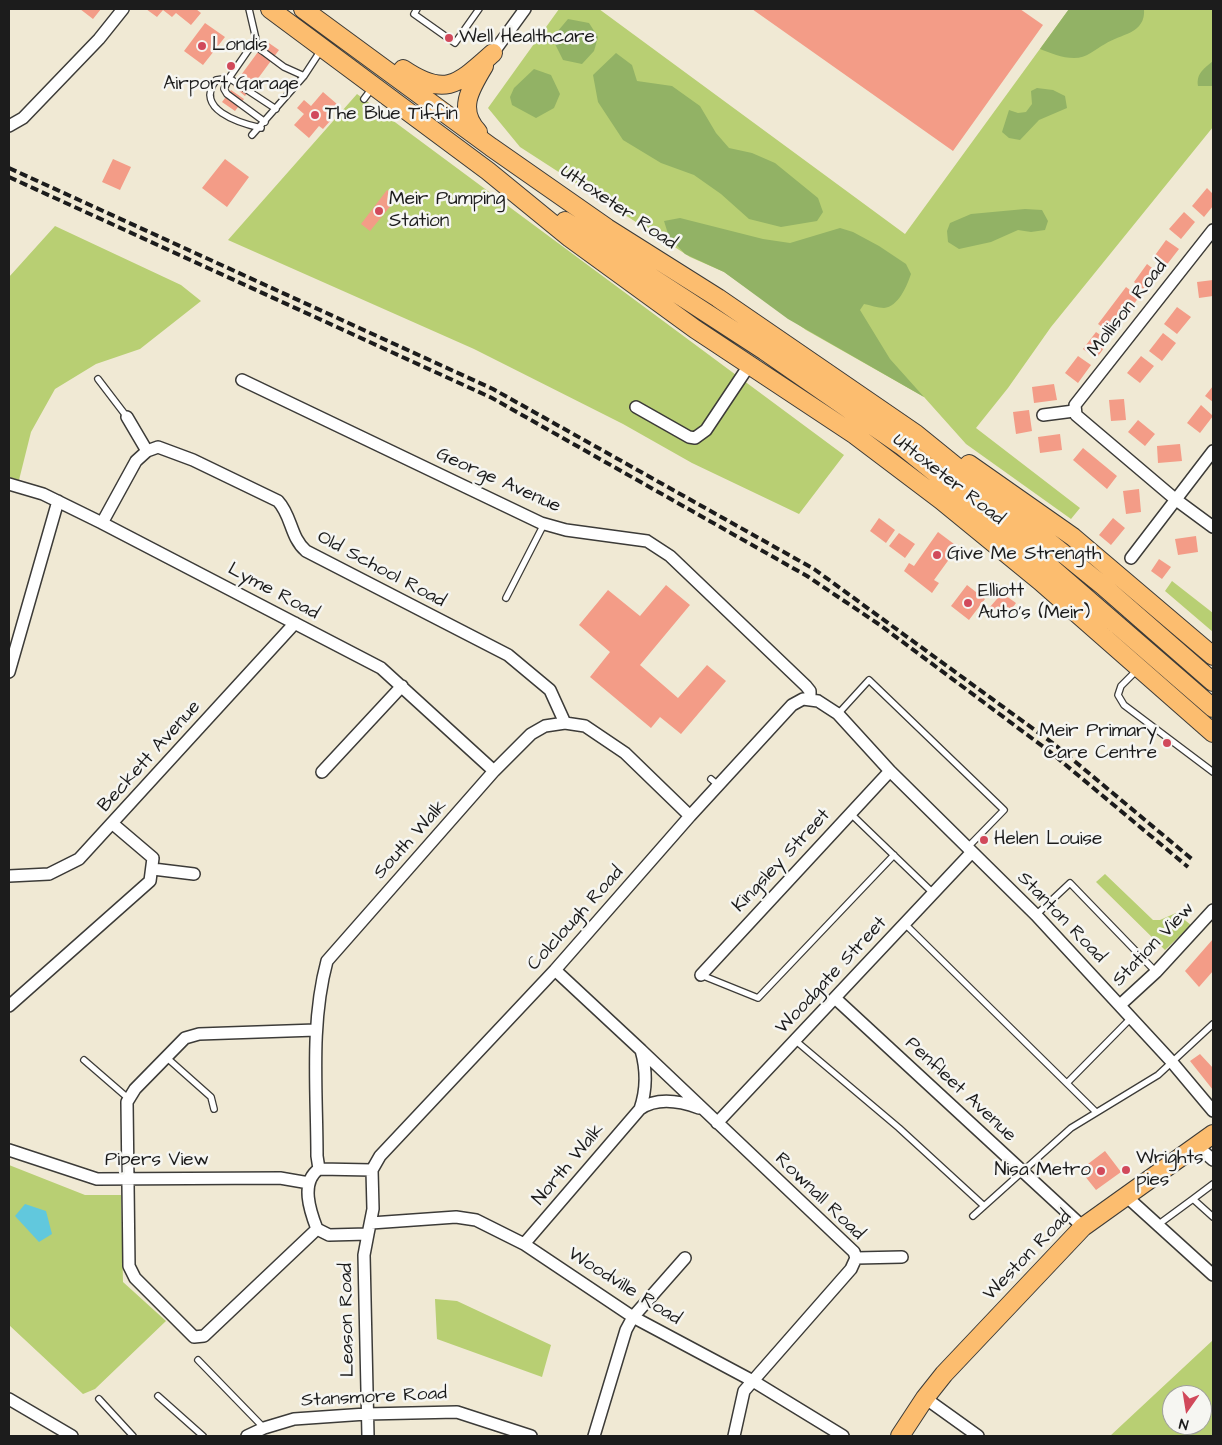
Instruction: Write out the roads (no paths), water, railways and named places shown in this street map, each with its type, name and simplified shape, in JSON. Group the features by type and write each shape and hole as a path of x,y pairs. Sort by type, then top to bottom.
{"highway":[{"path":"270,9 375,85 488,172 764,350 902,446 1039,557 1213,708"},
{"name":"Uttoxeter Road","path":"303,9 491,148 607,228 774,336 916,434"},
{"path":"312,9 364,41 422,82 438,86 452,84 469,74 493,53"},
{"path":"491,148 472,127 466,114 466,106 474,83 493,53"},
{"name":"Uttoxeter Road","path":"488,172 570,238 695,329 856,435 941,500 1040,581 1213,733"},
{"path":"916,434 953,454 1008,490 1073,537 1145,596 1213,656"},
{"path":"916,434 1102,585 1213,682"},
{"name":"Weston Road","path":"900,1436 925,1398 944,1374 1083,1226 1127,1197 1213,1134"}],"street":[{"path":"9,126 23,118 99,38 123,9"},
{"path":"493,53 526,9"},
{"name":"Mollison Road","path":"1074,411 1075,405 1213,230"},
{"path":"1204,242 1213,250"},
{"path":"636,407 688,438 695,438 706,430 743,360"},
{"name":"George Avenue","path":"242,380 544,524 566,530 647,542 661,549 806,686 810,691 810,699"},
{"path":"1043,415 1074,411 1175,499 1213,527"},
{"path":"102,523 136,461 147,452 127,418"},
{"name":"Old School Road","path":"147,452 158,448 193,460 278,501 284,507 293,537 306,551 508,655 550,690 565,723"},
{"path":"1130,558 1213,451"},
{"name":"Lyme Road","path":"9,484 58,502 102,523 381,668 494,771"},
{"path":"9,672 14,632 58,502"},
{"name":"Beckett Avenue","path":"9,876 49,874 79,860 114,824 295,623"},
{"path":"322,772 402,686"},
{"name":"Stanton Road","path":"810,699 818,701 838,714 890,771 1036,915 1171,1061 1213,1111"},
{"name":"Colclough Road","path":"372,1170 380,1156 555,970 690,816 715,782 792,705 798,701 810,699"},
{"name":"South Walk","path":"320,1169 317,1156 316,1030 320,986 327,961 494,771 531,734 545,726 565,723 585,726 625,753 690,816"},
{"name":"Kingsley Street","path":"701,975 890,771"},
{"path":"9,1006 150,881 153,858 114,824"},
{"name":"Woodgate Street","path":"717,1123 836,999 934,893 970,850"},
{"path":"153,869 194,874"},
{"name":"Station View","path":"1120,1005 1156,972 1213,910"},
{"path":"555,970 641,1050"},
{"name":"Penfleet Avenue","path":"836,999 1022,1172 1083,1226"},
{"path":"316,1030 199,1034 185,1038 135,1089 127,1102 129,1266 135,1278 194,1336 204,1336 316,1229"},
{"name":"North Walk","path":"524,1244 640,1109 646,1090 645,1063 641,1050"},
{"name":"Rownall Road","path":"641,1050 850,1248 856,1258 851,1269 744,1391 734,1436"},
{"path":"640,1109 648,1104 668,1101 703,1109"},
{"path":"1196,1146 1213,1160"},
{"name":"Pipers View","path":"9,1150 97,1179 280,1178 309,1183"},
{"path":"320,1169 372,1170 370,1228 329,1235 316,1229 309,1206 309,1183 311,1176 320,1169"},
{"path":"1127,1197 1213,1275"},
{"name":"Woodville Road","path":"370,1228 456,1217 476,1220 524,1244 633,1317 753,1381 844,1436"},
{"name":"Leason Road","path":"368,1436 366,1414 364,1255 370,1228"},
{"path":"856,1258 902,1256"},
{"path":"594,1436 626,1330 633,1317 685,1258"},
{"path":"925,1398 978,1436"},
{"path":"9,1399 72,1436"},
{"name":"Stansmore Road","path":"247,1436 264,1428 294,1419 366,1414 456,1412 532,1436"}],"lane":[{"path":"249,9 256,40 229,78 224,89 227,94 265,122"},
{"path":"417,9 414,14 455,43 479,9"},
{"path":"253,44 284,67 304,76"},
{"path":"252,135 304,76 322,48"},
{"path":"260,128 239,123 224,116 212,103 209,96 211,87 216,80 229,78 276,109"},
{"path":"364,99 375,85"},
{"path":"98,379 127,418"},
{"path":"506,598 544,524"},
{"path":"1139,667 1121,686 1118,695 1124,705 1213,772"},
{"path":"838,714 869,680 1004,810 970,850"},
{"path":"850,813 934,893"},
{"path":"701,975 758,998 894,855"},
{"path":"1036,915 1070,883 1156,972"},
{"path":"905,924 1068,1082 1096,1112"},
{"path":"1068,1082 1131,1018"},
{"path":"974,1216 1071,1128 1158,1075 1213,1024"},
{"path":"796,1041 899,1128 984,1205"},
{"path":"166,1057 211,1098 214,1109"},
{"path":"84,1060 129,1099"},
{"path":"1159,1224 1213,1184"},
{"path":"1193,1199 1213,1217"},
{"path":"198,1360 264,1428"},
{"path":"158,1396 203,1436"},
{"path":"98,1399 132,1436"}],"water":[{"path":"25,1204 46,1211 52,1234 39,1242 15,1216"}],"railway":[{"path":"9,168 493,389 814,569 1054,744 1193,860"},
{"path":"9,177 492,398 807,576 880,625 1049,751 1188,867"}],"place":[{"name":"Well Healthcare","path":"449,38"},
{"name":"Londis","path":"202,46"},
{"name":"Airport Garage","path":"231,66"},
{"name":"The Blue Tiffin","path":"315,115"},
{"name":"Meir Pumping Station","path":"379,211"},
{"name":"Give Me Strength","path":"937,555"},
{"name":"Elliott Auto's (Meir)","path":"968,603"},
{"name":"Meir Primary Care Centre","path":"1167,743"},
{"name":"Helen Louise","path":"984,840"},
{"name":"Wrights pies","path":"1126,1170"},
{"name":"Nisa Metro","path":"1101,1171"}]}
